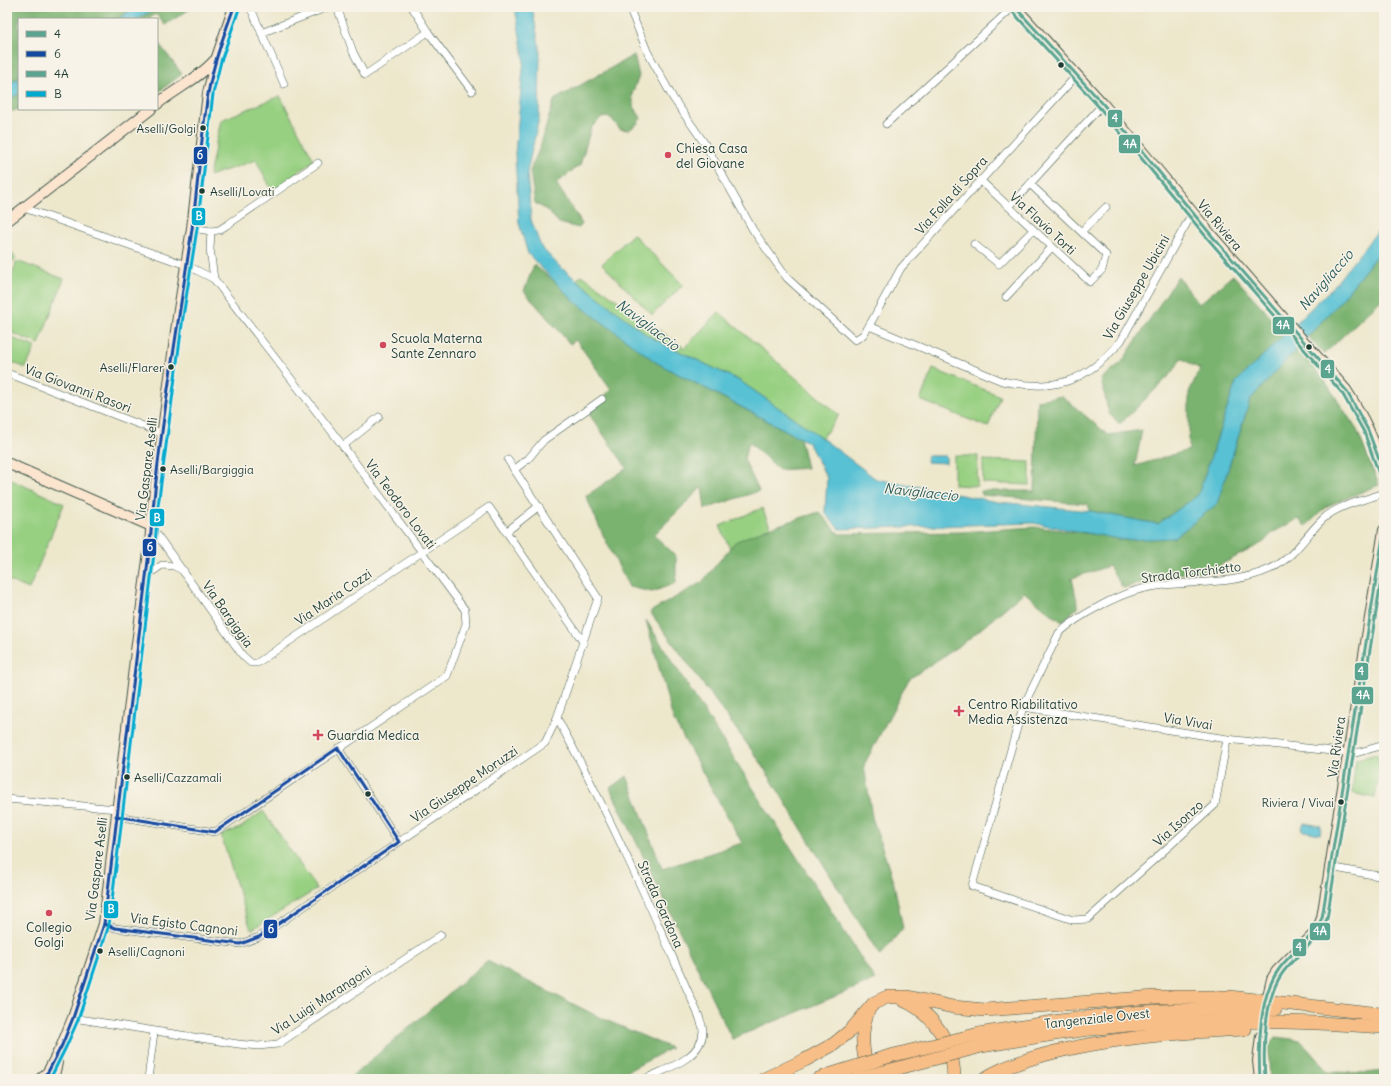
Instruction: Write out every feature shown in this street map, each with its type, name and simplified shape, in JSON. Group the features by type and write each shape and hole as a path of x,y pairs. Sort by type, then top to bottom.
{"highway":[{"path":"764,1079 805,1060 834,1044 851,1030 878,1000 892,997 908,996 953,1007 985,1010 1149,998 1229,997 1378,1013"},
{"path":"892,997 914,1006 935,1023 950,1050 954,1079"},
{"name":"Tangenziale Ovest","path":"823,1077 890,1056 980,1040 1075,1019 1204,1008 1378,1013"},
{"path":"869,1009 862,1030 862,1044 871,1079"},
{"name":"Tangenziale Ovest","path":"857,1079 980,1040 1078,1030 1144,1024 1276,1021 1384,1027"},
{"path":"984,1079 1012,1065 1045,1055 1121,1041 1227,1030 1363,1026"}],"street":[{"name":"Via Gaspare Aselli","path":"52,1079 104,924 151,526 178,316 192,228 208,93 216,60 234,7"},
{"path":"248,7 252,11 284,84"},
{"path":"261,32 328,7"},
{"path":"337,7 353,52 364,75 428,32"},
{"path":"412,7 428,32 472,91"},
{"name":"Via Folla di Sopra","path":"629,7 648,53 673,98 705,144 753,230 787,278 855,340 863,335 869,326 900,268 1077,75"},
{"path":"886,124 1014,7"},
{"name":"Via Riviera","path":"1014,7 1103,104 1193,212 1346,390 1360,412 1376,443 1384,473"},
{"path":"158,103 178,88 194,80 216,60"},
{"path":"1009,207 1103,104"},
{"path":"7,221 150,110"},
{"path":"192,228 211,231 219,230 318,163"},
{"name":"Via Flavio Torti","path":"980,180 1090,282 1102,270 1106,255 1081,233 1082,231"},
{"path":"1030,184 1082,231 1106,208"},
{"name":"Via Teodoro Lovati","path":"24,208 186,265 214,279 343,446 465,610 466,624 447,676 338,748"},
{"name":"Via Giuseppe Ubicini","path":"869,326 1002,381 1026,386 1061,384 1090,371 1107,357 1121,341 1193,212"},
{"path":"974,244 999,264 1033,230"},
{"path":"211,231 210,249 214,279"},
{"path":"1006,297 1052,247"},
{"name":"Via Giovanni Rasori","path":"7,373 164,434"},
{"path":"515,469 528,460 544,440 602,399"},
{"path":"343,446 379,417"},
{"name":"Via Giuseppe Moruzzi","path":"399,842 545,743 557,718 584,643 598,598 508,460"},
{"path":"7,463 151,526"},
{"name":"Strada Torchietto","path":"999,792 1023,707 1054,642 1059,634 1068,626 1118,597 1135,591 1150,587 1235,580 1271,569 1293,553 1323,519 1332,512 1384,493"},
{"path":"506,532 539,506"},
{"path":"423,552 488,507 584,643"},
{"name":"Via Bargiggia","path":"151,526 246,660 251,663 257,663"},
{"name":"Via Riviera","path":"1268,996 1272,979 1277,971 1317,932 1322,918 1380,575 1384,530"},
{"name":"Via Maria Cozzi","path":"257,663 423,552"},
{"path":"145,577 162,565 174,566 184,571"},
{"name":"Via Vivai","path":"1023,707 1227,739 1349,753 1356,753 1384,745"},
{"name":"Strada Gardona","path":"557,718 592,783 636,875 703,1030 700,1043 694,1052 645,1079"},
{"name":"Via Isonzo","path":"999,792 972,886 1073,920 1088,919 1215,805 1227,739"},
{"path":"116,813 215,832 338,748 399,842"},
{"name":"Via Gaspare Aselli","path":"7,799 116,813"},
{"name":"Via Egisto Cagnoni","path":"104,924 115,928 240,944 259,937 399,842"},
{"path":"1330,867 1384,877"},
{"name":"Via Luigi Marangoni","path":"73,1018 154,1032 258,1046 278,1044 441,935"},
{"path":"148,1079 154,1032"},
{"path":"1260,1079 1258,1061 1261,1036"},
{"name":"Via Gaspare Aselli","path":"40,1079 48,1072 62,1046"}],"green space":[{"path":"7,7 135,7 119,18 18,18 18,79 7,85"},
{"path":"164,7 193,7 165,25 156,14 150,18 140,18 143,15"},
{"path":"158,42 182,74 158,92"},
{"path":"634,55 639,76 632,94 634,107 641,118 637,124 629,130 620,129 611,118 602,117 591,128 580,165 556,183 582,224 579,228 559,223 548,211 535,203 530,171 540,147 554,100"},
{"path":"18,94 18,109 7,113 7,100"},
{"path":"280,96 314,160 273,192 256,160 209,176 221,120"},
{"path":"633,234 683,285 652,315 602,264"},
{"path":"1384,246 1384,297 1324,354 1308,336 1343,298"},
{"path":"7,247 16,259 7,266"},
{"path":"17,261 64,279 39,344 7,331 7,287"},
{"path":"534,265 657,363 800,438 807,468 779,470 749,442 744,459 759,491 705,509 702,487 654,535 676,556 676,583 652,592 629,587 603,535 586,496 627,468 589,414 611,389 576,340 570,344 524,291"},
{"path":"582,275 684,348 719,312 839,415 822,438 740,381 648,336 576,280"},
{"path":"1233,275 1286,334 1236,382 1198,495 1158,524 1090,511 1088,504 982,495 981,491 1035,491 1037,400 1062,396 1108,435 1142,430 1135,466 1189,450 1189,392 1200,369 1181,358 1173,372 1120,424 1109,414 1101,379 1122,362 1178,276 1199,304"},
{"path":"7,336 35,347 26,368 7,360"},
{"path":"1297,347 1323,378 1357,430 1379,485 1327,506 1306,526 1298,519 1272,533 1264,542 1213,569 1170,575 1123,588 1109,566 1072,578 1078,607 1062,622 1024,592 969,639 909,679 864,765 872,817 894,884 903,928 880,956 761,763 650,612 702,582 735,542 763,530 819,512 839,534 962,532 1034,527 1093,534 1124,540 1217,504 1250,400"},
{"path":"933,369 1000,396 988,427 920,400"},
{"path":"954,456 978,456 977,486 954,485"},
{"path":"983,460 1030,462 1030,485 983,483"},
{"path":"7,478 64,504 29,589 7,580"},
{"path":"762,508 773,533 731,551 720,526"},
{"path":"646,620 875,980 732,1039 610,788 627,776 662,869 742,843 673,719"},
{"path":"1377,754 1380,767 1375,798 1352,793 1356,759"},
{"path":"263,811 317,889 251,930 221,835 240,828"},
{"path":"487,961 601,1018 671,1048 613,1079 349,1079"},
{"path":"1275,1037 1300,1040 1328,1072 1366,1073 1384,1071 1384,1079 1270,1079 1268,1047"}],"water":[{"path":"135,7 164,7 143,15 140,18 119,18"},
{"name":"Navigliaccio","path":"515,7 532,7 540,51 539,118 527,172 531,220 541,247 559,266 648,336 740,381 811,430 876,479 998,502 1090,511 1158,524 1198,495 1236,382 1333,287 1384,223 1384,246 1343,298 1250,400 1217,504 1174,538 1124,540 1033,523 839,529 825,513 827,478 808,442 657,363 574,301 528,254 519,223 515,154 524,59"},
{"path":"18,79 18,94 7,100 7,85"},
{"path":"927,456 946,456 946,463 927,462"},
{"path":"1304,823 1321,826 1320,834 1301,829"}],"transit line":[{"name":"6","path":"40,1079 48,1072 62,1045 73,1018 104,924 150,544 153,504 168,386 192,229 208,94 219,50 234,7"},
{"name":"4","path":"1015,7 1103,104 1212,236 1346,390 1368,430 1384,473"},
{"name":"B","path":"48,1079 52,1075 78,1020 109,925 155,545 158,506 183,317 197,229 213,94 221,61 239,9"},
{"name":"4A","path":"1011,10 1099,107 1208,239 1342,393 1364,432 1379,474"},
{"name":"4","path":"1260,1079 1259,1052 1261,1022 1267,993 1272,980 1284,962 1313,933 1322,918 1384,530"},
{"name":"4A","path":"1265,1079 1264,1053 1266,1023 1272,994 1284,971 1313,941 1327,919 1384,562"},
{"name":"6","path":"104,924 115,928 240,944 259,937 399,842 338,748 215,832 116,816"}],"place":[{"name":"Aselli/Golgi","path":"203,128"},
{"name":"Chiesa Casa del Giovane","path":"668,155"},
{"name":"Aselli/Lovati","path":"202,191"},
{"name":"Scuola Materna Sante Zennaro","path":"383,345"},
{"name":"Aselli/Flarer","path":"171,367"},
{"name":"Aselli/Bargiggia","path":"163,469"},
{"name":"Centro Riabilitativo Media Assistenza","path":"959,711"},
{"name":"Guardia Medica","path":"318,735"},
{"name":"Aselli/Cazzamali","path":"127,777"},
{"name":"Riviera / Vivai","path":"1341,802"},
{"name":"Collegio Golgi","path":"49,913"},
{"name":"Aselli/Cagnoni","path":"100,951"}]}
